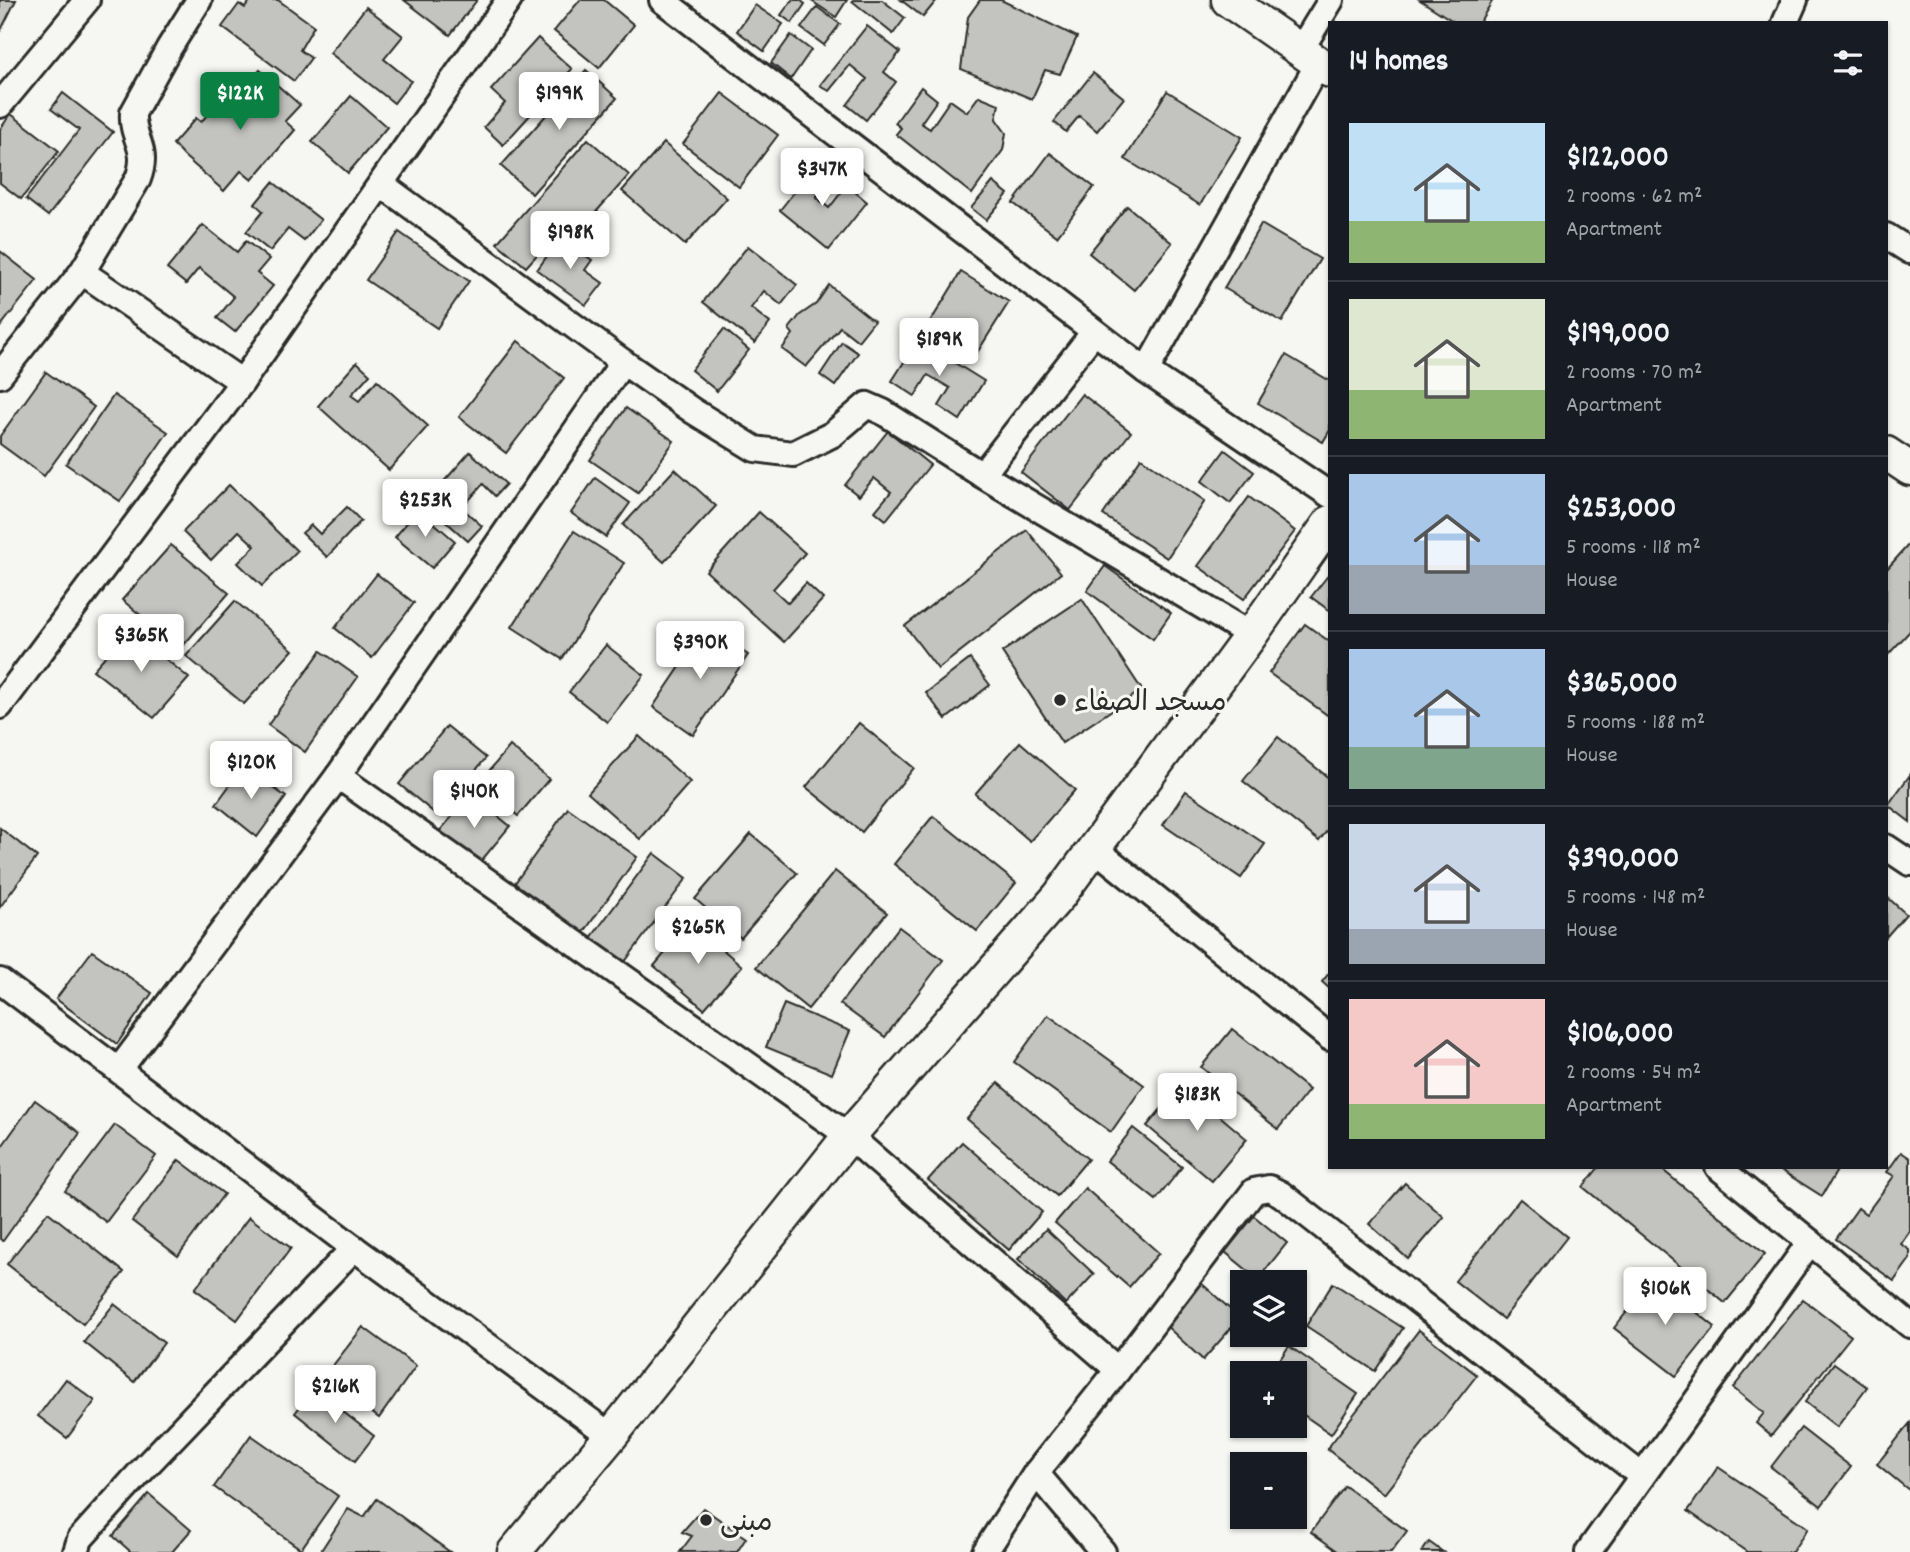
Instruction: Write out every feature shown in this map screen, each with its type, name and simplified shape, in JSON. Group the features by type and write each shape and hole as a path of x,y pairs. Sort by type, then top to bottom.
{"street":[{"path":"0,105 87,0"},
{"path":"0,375 82,272 138,179 144,165 143,151 133,113 169,48 200,0"},
{"path":"0,706 242,382 509,0"},
{"path":"662,0 1146,371 1328,494"},
{"path":"1228,0 1317,61"},
{"path":"1146,371 1317,61 1331,0"},
{"path":"1786,21 1795,0"},
{"path":"381,184 623,362 693,411 755,449 793,454 833,434 867,405 883,412 982,475 1251,635"},
{"path":"1888,237 1910,251"},
{"path":"82,272 242,382"},
{"path":"982,475 1094,332"},
{"path":"119,1070 338,776 623,362"},
{"path":"1888,454 1910,469"},
{"path":"514,1552 611,1436 849,1136 1059,896 1328,526"},
{"path":"338,776 849,1136 1118,1370"},
{"path":"1094,848 1328,1036"},
{"path":"1888,848 1910,863"},
{"path":"0,981 354,1248 611,1436"},
{"path":"1720,1169 1910,1325"},
{"path":"985,1552 1036,1473 1254,1191 1269,1188 1281,1194 1642,1476"},
{"path":"1588,1552 1810,1242"},
{"path":"76,1552 80,1539 146,1465 354,1248"},
{"path":"1036,1473 1103,1552"}],"building":[{"path":"0,0 16,0 0,32"},
{"path":"251,0 278,0 314,26 300,50 311,58 294,81 222,27 239,4 245,8"},
{"path":"404,0 477,0 450,35"},
{"path":"580,0 604,0 634,25 599,68 554,31"},
{"path":"792,0 800,0 805,4 792,23 781,15"},
{"path":"810,0 847,0 836,17"},
{"path":"853,0 882,0 905,18 893,34"},
{"path":"901,0 937,0 923,17"},
{"path":"980,0 1001,0 1077,37 1060,74 1045,70 1032,99 961,69 968,17"},
{"path":"1420,0 1493,0 1480,21 1453,21"},
{"path":"755,5 783,24 764,51 737,31"},
{"path":"366,7 403,36 384,59 411,81 394,103 330,53"},
{"path":"817,7 840,24 824,45 801,28"},
{"path":"867,26 900,52 884,72 896,82 866,120 847,105 867,79 850,65 829,91 820,85"},
{"path":"791,35 811,50 791,79 771,63"},
{"path":"538,38 572,69 503,145 484,127 505,103 491,90"},
{"path":"260,70 300,105 285,121 295,130 252,180 241,171 224,191 173,144 196,118 201,122 229,90 237,97"},
{"path":"586,70 617,98 532,194 501,166"},
{"path":"1093,73 1124,98 1097,131 1079,116 1066,132 1054,122"},
{"path":"921,87 937,100 921,123 930,129 950,100 967,112 979,96 999,104 996,119 1006,133 1003,150 972,194 896,134 901,128 895,123"},
{"path":"1167,91 1242,137 1200,205 1125,159"},
{"path":"63,93 113,132 48,216 26,199 79,130 51,109"},
{"path":"722,93 778,135 739,187 683,144"},
{"path":"351,96 387,127 348,173 312,142"},
{"path":"11,114 59,151 21,199 0,183 0,129"},
{"path":"588,139 629,175 572,239 561,228 526,267 497,243"},
{"path":"664,143 727,198 685,245 622,191"},
{"path":"1050,153 1094,187 1057,236 1013,203"},
{"path":"818,162 834,175 816,197 829,208 847,185 867,202 829,250 780,210"},
{"path":"273,182 321,220 304,241 288,229 270,251 246,232 263,211 255,204"},
{"path":"993,182 1008,194 986,220 971,208"},
{"path":"1127,206 1172,243 1134,290 1089,253"},
{"path":"1261,224 1320,259 1282,322 1224,288"},
{"path":"203,225 237,252 246,241 269,259 257,273 273,286 235,332 217,318 234,297 199,268 186,284 167,269"},
{"path":"399,232 469,281 437,328 366,280"},
{"path":"560,238 592,260 585,270 603,283 586,305 537,270"},
{"path":"748,246 797,285 781,305 764,291 751,308 770,323 755,343 703,302"},
{"path":"0,251 37,280 0,327"},
{"path":"961,272 1009,302 973,359 926,329"},
{"path":"829,285 874,321 858,341 840,327 806,367 782,349 793,334 789,329 800,315 816,304"},
{"path":"724,329 749,350 717,391 691,370"},
{"path":"918,340 984,381 960,420 939,406 950,388 928,375 915,396 892,381"},
{"path":"518,341 564,378 506,453 459,417"},
{"path":"842,342 858,353 835,386 820,375"},
{"path":"1286,355 1328,380 1328,433 1323,442 1258,403"},
{"path":"357,362 370,374 351,395 359,401 377,380 428,426 389,470 318,406"},
{"path":"46,372 94,407 44,476 0,444 0,436"},
{"path":"1082,394 1131,432 1070,510 1021,472"},
{"path":"114,395 168,432 120,501 66,464"},
{"path":"626,408 674,441 638,493 590,460"},
{"path":"888,431 930,465 886,520 875,511 891,492 874,478 859,496 845,485"},
{"path":"1225,450 1254,472 1230,503 1202,481"},
{"path":"470,452 506,484 495,496 483,484 462,508 482,526 468,541 425,503"},
{"path":"1141,458 1205,501 1167,558 1103,515"},
{"path":"675,469 716,506 664,562 623,525"},
{"path":"595,478 630,503 606,537 571,513"},
{"path":"229,485 297,551 262,586 238,563 255,546 239,531 211,560 183,532"},
{"path":"1249,497 1295,531 1244,599 1198,566"},
{"path":"347,507 361,521 327,557 302,533 311,525 320,534"},
{"path":"418,509 455,541 432,568 395,537"},
{"path":"759,512 805,553 773,589 788,603 806,583 823,599 784,642 706,571"},
{"path":"1027,530 1061,573 938,669 905,626"},
{"path":"574,531 624,563 562,659 512,627"},
{"path":"1910,543 1910,631 1888,655 1888,568"},
{"path":"171,545 229,593 181,648 122,600"},
{"path":"1105,566 1171,613 1153,639 1087,591"},
{"path":"377,574 414,603 372,658 335,628"},
{"path":"1328,576 1328,610 1311,597"},
{"path":"1082,599 1142,690 1062,743 1002,652"},
{"path":"235,601 293,650 244,704 186,656"},
{"path":"1305,624 1328,641 1328,716 1269,673"},
{"path":"707,627 748,655 693,735 653,707"},
{"path":"129,629 189,678 154,718 93,670"},
{"path":"606,645 644,675 607,722 569,692"},
{"path":"321,651 358,677 305,752 268,725"},
{"path":"970,659 990,685 946,719 926,693"},
{"path":"859,723 914,768 862,832 806,787"},
{"path":"447,726 486,758 438,816 399,784"},
{"path":"639,736 690,782 640,839 588,793"},
{"path":"1278,737 1328,777 1328,830 1319,841 1243,781"},
{"path":"1020,742 1075,790 1030,841 975,794"},
{"path":"510,746 549,779 518,816 479,783"},
{"path":"244,766 286,797 257,837 216,804"},
{"path":"1910,775 1910,822 1888,805"},
{"path":"1186,791 1265,844 1241,878 1163,825"},
{"path":"471,794 510,826 477,866 438,833"},
{"path":"568,808 637,857 579,939 510,890"},
{"path":"933,816 1016,883 977,931 894,864"},
{"path":"0,828 37,857 0,907"},
{"path":"751,834 797,873 741,938 695,899"},
{"path":"654,853 687,878 618,971 585,946"},
{"path":"835,871 887,913 808,1009 756,967"},
{"path":"1888,898 1906,914 1888,935"},
{"path":"691,922 742,966 704,1009 654,966"},
{"path":"899,927 943,960 885,1037 840,1004"},
{"path":"92,951 152,993 117,1044 56,999"},
{"path":"1328,974 1328,987 1322,982"},
{"path":"784,1004 850,1031 832,1074 766,1047"},
{"path":"1048,1015 1144,1085 1111,1132 1014,1062"},
{"path":"1232,1029 1309,1090 1278,1129 1201,1067"},
{"path":"998,1083 1088,1159 1057,1196 967,1119"},
{"path":"1182,1084 1247,1139 1212,1181 1147,1126"},
{"path":"35,1100 80,1133 3,1241 0,1239 0,1149"},
{"path":"115,1125 156,1156 106,1222 65,1191"},
{"path":"1133,1128 1182,1167 1156,1200 1107,1161"},
{"path":"962,1142 1042,1212 1009,1250 928,1180"},
{"path":"1901,1152 1910,1158 1910,1231 1901,1244 1910,1250 1910,1259 1894,1281 1836,1239 1858,1208 1866,1214 1894,1176 1887,1172"},
{"path":"179,1160 224,1194 178,1256 132,1221"},
{"path":"1597,1169 1661,1169 1765,1254 1725,1303 1583,1187"},
{"path":"1779,1169 1838,1169 1822,1196"},
{"path":"1405,1183 1444,1217 1408,1259 1369,1224"},
{"path":"1085,1188 1159,1253 1129,1287 1055,1223"},
{"path":"1520,1199 1567,1237 1503,1319 1455,1281"},
{"path":"48,1212 124,1272 83,1324 7,1264"},
{"path":"1254,1216 1287,1243 1265,1270 1247,1270 1225,1252"},
{"path":"249,1217 291,1248 237,1320 195,1289"},
{"path":"1046,1229 1094,1274 1066,1304 1018,1259"},
{"path":"1654,1278 1715,1327 1676,1376 1614,1328"},
{"path":"1200,1282 1230,1309 1230,1329 1203,1360 1163,1323"},
{"path":"1333,1283 1403,1328 1375,1371 1307,1324"},
{"path":"1803,1299 1851,1336 1771,1436 1756,1423 1764,1413 1733,1388"},
{"path":"114,1304 164,1343 134,1382 84,1342"},
{"path":"363,1327 416,1366 379,1418 324,1377"},
{"path":"1419,1330 1477,1375 1384,1494 1327,1449"},
{"path":"1290,1347 1358,1394 1331,1434 1307,1417 1307,1361 1279,1361"},
{"path":"1834,1363 1867,1387 1837,1427 1805,1402"},
{"path":"66,1379 95,1401 67,1438 38,1416"},
{"path":"314,1389 374,1436 355,1461 295,1413"},
{"path":"1910,1423 1910,1491 1877,1464"},
{"path":"1801,1428 1851,1467 1821,1506 1771,1467"},
{"path":"251,1435 338,1496 301,1549 214,1487"},
{"path":"1718,1467 1808,1528 1792,1552 1747,1552 1688,1511"},
{"path":"1345,1486 1407,1531 1391,1552 1339,1552 1311,1532"},
{"path":"149,1494 191,1530 172,1552 131,1552 113,1536"},
{"path":"377,1499 450,1552 320,1552 348,1509 364,1517"},
{"name":"مبنى","path":"703,1508 746,1538 737,1552 680,1552 692,1536 682,1532"},
{"path":"1429,1542 1443,1552 1422,1552"}],"place":[{"name":"مسجد الصفاء","path":"1060,700"},
{"name":"مبنى","path":"706,1520"}]}
